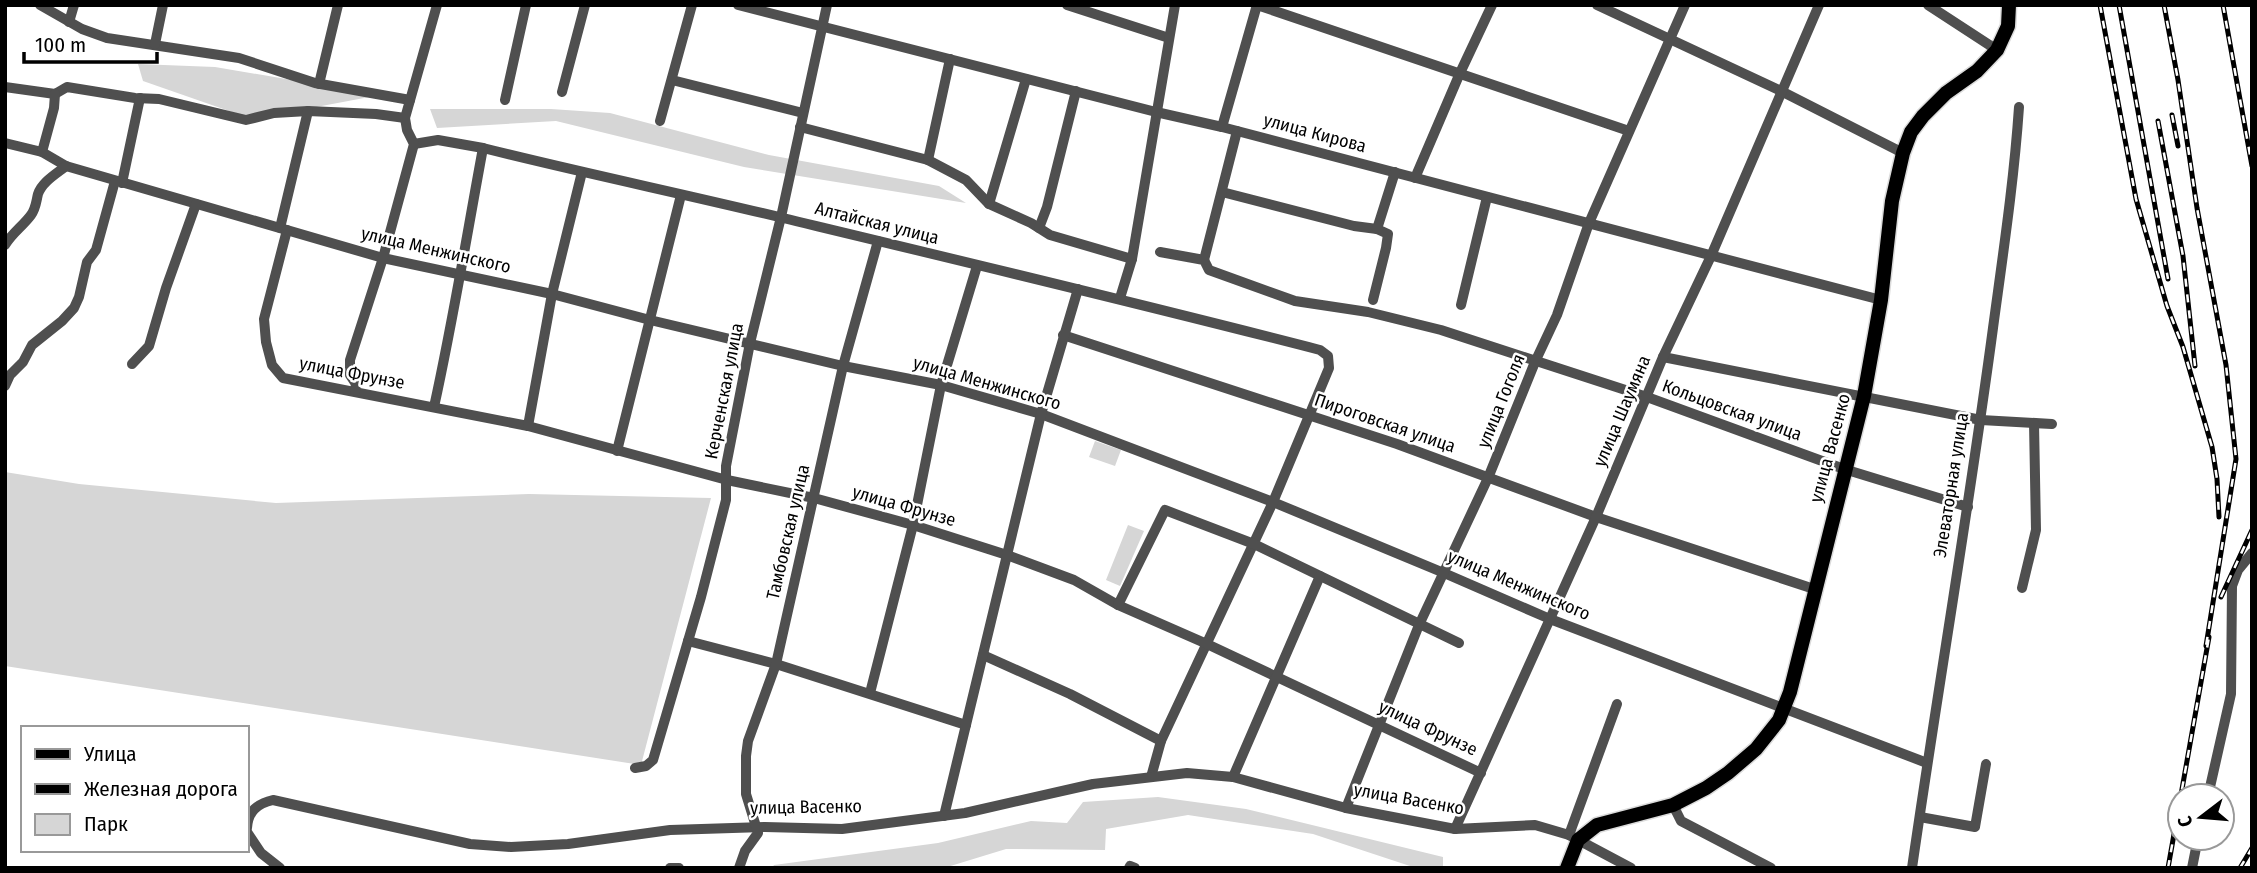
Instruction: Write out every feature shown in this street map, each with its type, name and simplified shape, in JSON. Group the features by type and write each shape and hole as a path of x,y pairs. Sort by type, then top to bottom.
{"main road":[{"name":"улица Васенко","path":"1573,837 1597,825 1673,805 1706,788 1756,749 1779,720 1790,692 1864,396 1881,300 1892,201 1903,153 1911,132 1923,117 1946,93 1977,71 1997,50 2008,26 2009,5"},
{"path":"1567,868 1573,837"}],"street":[{"path":"40,5 82,29 107,38 239,58 319,84 410,100"},
{"path":"69,22 74,5"},
{"path":"155,44 163,5"},
{"path":"355,391 356,384 350,375 350,360 383,258 414,144 405,118 437,5"},
{"path":"505,100 526,5"},
{"path":"562,92 585,5"},
{"path":"660,121 692,5"},
{"name":"улица Кирова","path":"738,5 1222,127 1881,300"},
{"name":"Керченская улица","path":"635,768 646,766 653,760 701,597 726,500 726,466 750,343 781,217 827,5"},
{"path":"1067,5 1169,38"},
{"path":"1120,298 1132,259 1175,5"},
{"path":"1222,127 1257,5 1629,131"},
{"path":"1415,178 1492,5"},
{"path":"1597,5 1781,91 1903,153"},
{"name":"улица Гоголя","path":"1346,808 1419,625 1488,478 1557,315 1589,223 1685,5"},
{"name":"улица Шаумяна","path":"1455,829 1596,517 1819,5"},
{"path":"1928,5 1997,50"},
{"path":"319,84 335,6"},
{"path":"928,160 950,59"},
{"path":"989,205 1026,79"},
{"path":"672,80 803,113"},
{"path":"5,87 55,94 67,87 159,99 246,120 274,113 308,111 405,118"},
{"path":"1039,228 1076,92"},
{"path":"42,152 55,94"},
{"path":"5,386 10,374 23,362 32,345 74,308 87,262 96,250 118,181 140,98"},
{"name":"Элеваторная улица","path":"1912,868 1981,420 2011,191 2019,107"},
{"path":"284,229 308,111"},
{"path":"800,127 928,160 966,180 989,205 1049,235 1132,259"},
{"path":"1205,260 1237,131"},
{"name":"Алтайская улица","path":"414,144 438,140 484,148 1120,298 1320,350 1328,356 1329,368 1309,415"},
{"name":"улица Менжинского","path":"5,143 42,152 66,166 383,258 552,294 844,366 941,385 1041,414 1273,502 1550,620 1927,763"},
{"path":"434,407 455,313 459,274 484,148"},
{"path":"5,245 12,233 29,218 36,207 39,191 48,179 66,166"},
{"path":"528,426 552,294 582,172"},
{"path":"1377,229 1395,172"},
{"path":"1222,192 1354,226 1377,229 1388,234 1387,248 1373,300"},
{"path":"617,451 681,195"},
{"path":"1461,305 1487,197"},
{"path":"132,364 149,346 196,204"},
{"name":"улица Фрунзе","path":"284,229 264,318 272,365 283,378 528,426 727,480 814,498 913,525 1007,555 1074,580 1118,605 1481,773"},
{"name":"Тамбовская улица","path":"757,828 748,806 748,741 776,664 844,366 878,241"},
{"name":"Кольцовская улица","path":"1163,253 1205,260 1209,270 1295,300 1368,312 1441,330 1647,397 1844,469 1968,507"},
{"path":"870,693 913,525 941,385 977,266"},
{"path":"944,816 1041,414 1078,289"},
{"name":"Пироговская улица","path":"1063,335 1309,415 1596,517 1814,589"},
{"path":"1663,358 1981,420 2052,424"},
{"path":"1151,777 1161,741 1255,544 1309,415"},
{"path":"2022,588 2036,530 2034,423"},
{"path":"1118,605 1166,510 1255,544 1459,643"},
{"path":"2210,782 2231,694 2232,586 2238,570 2252,553"},
{"path":"1233,777 1320,576"},
{"path":"688,640 776,664 966,725"},
{"path":"983,655 1070,694 1161,741"},
{"path":"1617,704 1573,837 1631,868"},
{"path":"1920,817 1975,827 1986,764"},
{"name":"улица Васенко","path":"248,817 258,804 273,800 470,844 511,847 568,844 670,830 842,829 944,816 1093,784 1186,773 1233,777 1346,808 1455,829 1535,825 1573,837"},
{"path":"1673,805 1681,821 1771,868"},
{"path":"739,868 745,851 758,833 757,828"},
{"path":"248,832 261,853 280,868"},
{"path":"670,868 679,868"}],"green space":[{"path":"138,64 215,67 380,95 252,119 143,81"},
{"path":"430,109 551,109 610,113 769,155 939,186 966,203 744,167 556,121 437,128"},
{"path":"1095,441 1121,450 1115,466 1089,457"},
{"path":"5,472 79,484 276,503 529,494 711,498 641,765 5,666"},
{"path":"1128,525 1144,531 1120,586 1106,580"},
{"path":"1158,797 1246,809 1443,857 1443,868 1416,868 1313,834 1188,815 1106,829 1105,850 1006,849 944,868 772,868 774,865 938,843 1031,821 1067,823 1083,802"}],"railway":[{"path":"2100,5 2136,199 2212,447 2219,517"},
{"path":"2119,5 2168,279"},
{"path":"2164,5 2226,365 2236,459 2206,646"},
{"path":"2223,5 2252,166"},
{"path":"2172,115 2178,146"},
{"path":"2158,121 2183,256 2195,366"},
{"path":"2221,597 2252,530"},
{"path":"2168,868 2209,637"},
{"path":"2240,868 2252,848"}]}
